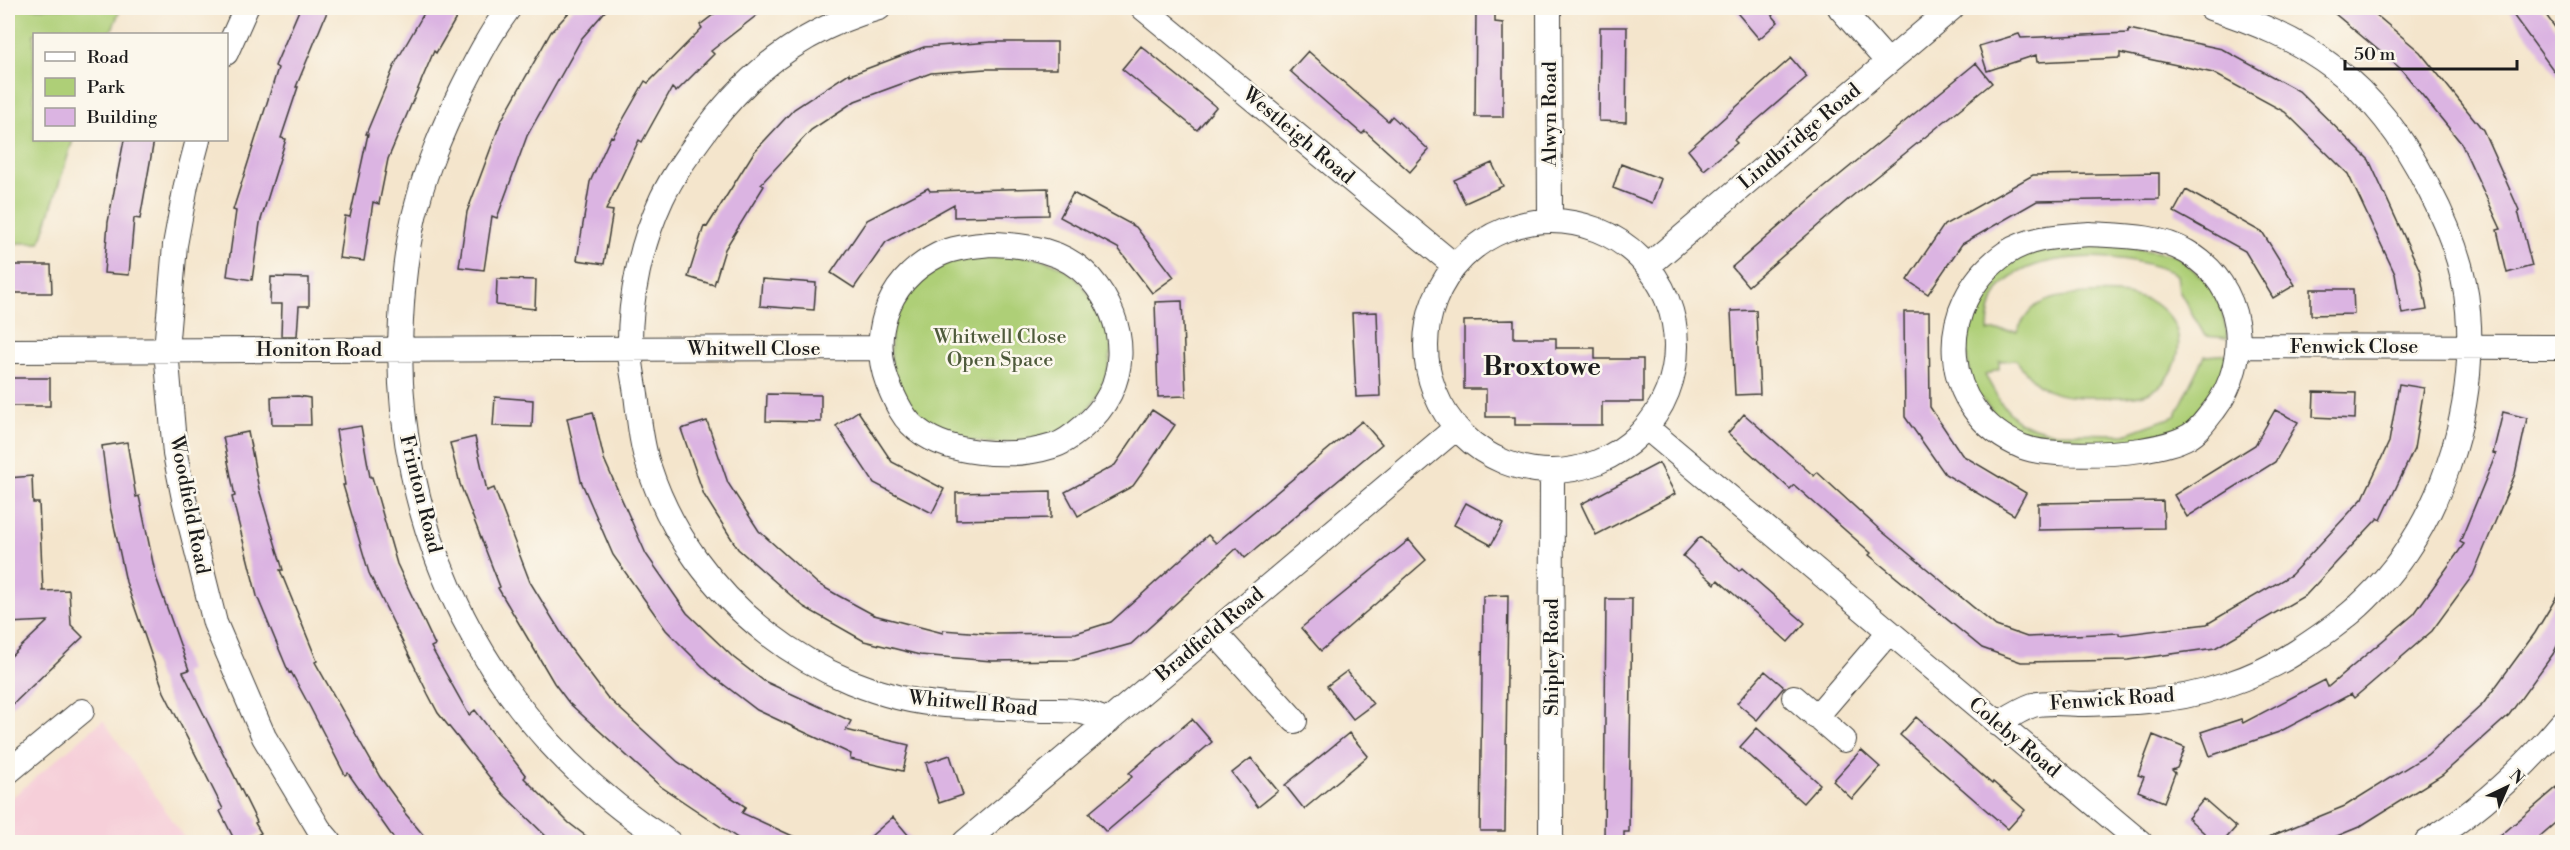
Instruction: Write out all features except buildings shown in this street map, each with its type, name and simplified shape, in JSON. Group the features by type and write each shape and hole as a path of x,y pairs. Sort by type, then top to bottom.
{"street":[{"path":"228,48 246,8"},
{"name":"Frinton Road","path":"509,8 492,30 437,141 426,174 407,250 399,350 404,429 410,467 431,546 455,604 486,659 543,736 591,783 627,813 669,843"},
{"name":"Whitwell Road","path":"879,8 847,16 800,41 747,83 727,103 695,145 662,198 633,294 630,350 640,429 648,465 658,492 679,533 699,564 735,604 765,632 794,652 831,672 900,698 942,704 1080,711 1109,721"},
{"name":"Westleigh Road","path":"1143,8 1454,265"},
{"name":"Alwyn Road","path":"1549,8 1550,220"},
{"path":"1840,8 1888,62"},
{"name":"Lindbridge Road","path":"1648,266 1952,8"},
{"name":"Fenwick Road","path":"1998,724 2033,705 2151,701 2234,682 2295,653 2343,620 2368,598 2392,570 2432,505 2450,460 2466,391 2470,347 2468,310 2464,283 2450,236 2414,157 2390,123 2335,68 2307,49 2263,25 2211,8"},
{"name":"Woodfield Road","path":"198,141 186,185 176,245 166,350 175,454 184,499 216,624 264,737 319,829 330,843"},
{"path":"1550,220 1577,223 1608,234 1632,250 1648,266 1661,285 1669,303 1677,346 1671,383 1660,409 1647,428 1617,453 1587,467 1552,472 1524,469 1496,459 1456,428 1439,404 1427,367 1428,319 1437,292 1454,265 1481,241 1511,226 1550,220"},
{"path":"2089,234 2137,237 2186,251 2219,281 2230,300 2237,318 2238,346 2234,370 2219,403 2190,435 2169,444 2141,450 2106,453 2025,448 2004,437 1982,418 1969,402 1960,384 1954,340 1960,313 1969,290 1994,262 2008,252 2030,242 2059,236 2089,234"},
{"path":"991,244 1022,245 1045,250 1065,259 1089,277 1105,299 1117,325 1120,348 1112,392 1100,413 1054,446 996,453 970,452 951,446 932,438 912,425 899,408 886,382 879,348 880,328 892,300 908,276 937,256 958,248 991,244"},
{"name":"Fenwick Close","path":"2238,346 2562,347"},
{"name":"Whitwell Close","path":"630,350 879,348"},
{"name":"Honiton Road","path":"8,351 630,350"},
{"name":"Bradfield Road","path":"965,843 1456,428"},
{"name":"Coleby Road","path":"1647,428 2140,843"},
{"name":"Shipley Road","path":"1551,843 1552,472"},
{"path":"1214,632 1295,721"},
{"path":"1816,717 1889,632"},
{"path":"1794,697 1844,740"},
{"path":"8,772 82,711"},
{"path":"2427,843 2482,804 2562,723"}],"shaded area":[{"path":"103,720 187,842 8,842 8,801"}],"green space":[{"path":"8,8 121,8 110,33 33,33 33,141 73,141 40,243 8,243"},
{"path":"2106,244 2176,255 2217,290 2228,338 2205,336 2179,291 2177,275 2158,267 2136,261 2110,258 2057,260 2033,266 2013,276 1998,291 1990,311 1988,331 2017,331 2036,306 2059,297 2089,294 2133,296 2154,304 2169,317 2178,336 2177,358 2168,377 2161,385 2146,393 2120,397 2063,395 2044,388 2016,360 1999,361 1999,369 1985,375 2001,403 2018,422 2054,433 2125,434 2175,416 2205,356 2229,354 2217,391 2188,425 2147,440 2083,445 2030,438 2009,428 1972,388 1964,339 1967,322 1991,277 2008,264 2033,251"},
{"name":"Whitwell Close Open Space","path":"993,254 1035,258 1066,270 1086,290 1109,334 1110,360 1101,388 1084,413 1074,423 1048,436 988,443 949,434 936,428 914,411 897,384 892,365 893,327 908,292 920,278 949,260"}],"district":[{"name":"Broxtowe","path":"1542,367"}]}
